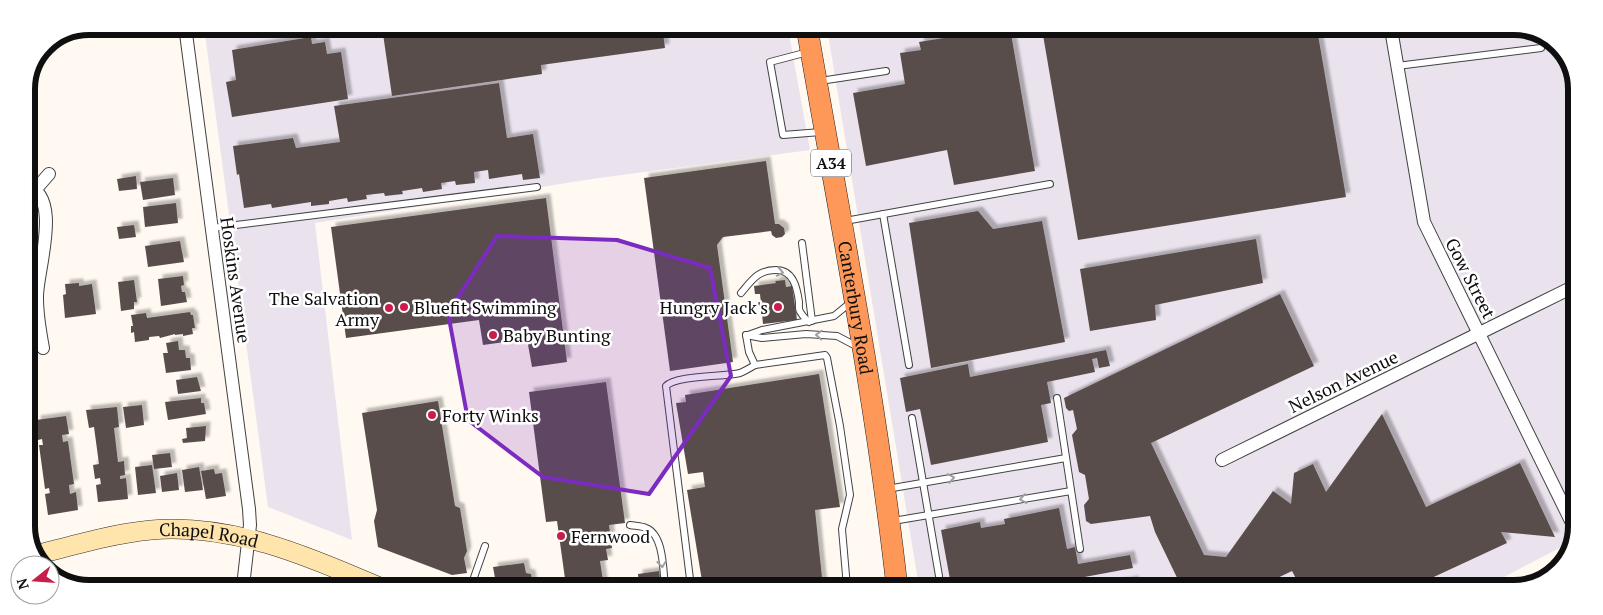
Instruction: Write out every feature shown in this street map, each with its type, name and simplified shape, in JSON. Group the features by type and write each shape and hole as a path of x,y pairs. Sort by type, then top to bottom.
{"highway":[{"name":"Canterbury Road","path":"808,35 864,350 886,490 896,580"}],"main road":[{"name":"Chapel Road","path":"42,553 98,539 152,530 200,530 248,539 302,556 362,580"}],"street":[{"name":"Hoskins Avenue","path":"186,35 250,517 244,580"},
{"name":"Gow Street","path":"1392,35 1424,222 1568,513"},
{"path":"35,185 49,174"},
{"path":"35,192 41,198 43,205 46,235 44,255 38,275 37,298 43,348"},
{"name":"Nelson Avenue","path":"1222,460 1568,290"}],"lane":[{"path":"1397,66 1541,48"},
{"path":"811,51 770,62 783,134 825,132"},
{"path":"816,82 886,71"},
{"path":"841,222 1050,184"},
{"path":"212,228 537,187"},
{"path":"883,214 909,365"},
{"path":"802,243 811,321"},
{"path":"741,292 755,275 768,270 789,273 797,291 801,315 811,321"},
{"path":"746,335 762,330 834,316 855,299"},
{"path":"746,335 762,338 806,334 837,336 864,350"},
{"path":"746,335 749,352 755,365"},
{"path":"690,580 666,386 679,380 741,372 755,365 825,355 841,435 850,495 842,529 846,580"},
{"path":"1057,398 1080,549"},
{"path":"912,418 939,576"},
{"path":"886,490 1066,458"},
{"path":"890,522 1071,491"},
{"path":"630,525 646,528 655,533 660,543 664,580"},
{"path":"473,580 485,546"}],"highlighted area":[{"path":"497,236 617,240 710,268 731,376 649,494 543,477 468,420 448,313"}],"shaded area":[{"path":"205,35 789,35 810,150 592,179 315,223 352,540 268,507"},
{"path":"828,35 1514,35 1538,41 1547,46 1557,56 1565,72 1568,86 1568,526 1564,546 1498,580 918,580"}],"building":[{"path":"383,35 663,35 665,48 541,65 542,74 392,96"},
{"path":"962,35 1011,35 1035,171 954,185 947,150 866,166 853,93 905,84 900,53 921,50 919,42"},
{"path":"1043,35 1318,35 1346,197 1078,240"},
{"path":"311,37 312,44 325,42 327,54 341,52 348,99 232,117 226,82 236,80 232,50"},
{"path":"499,83 507,138 533,134 540,178 523,180 522,174 489,179 488,170 474,172 475,183 456,185 455,181 441,183 442,189 423,192 422,188 402,191 403,194 385,196 384,193 366,195 367,199 348,202 347,198 329,201 329,204 311,206 311,202 272,208 271,204 244,208 233,146 293,138 296,148 340,142 334,106"},
{"path":"766,161 775,224 779,224 784,228 785,234 782,237 776,238 772,235 771,231 723,237 717,245 733,362 670,371 644,178"},
{"path":"136,176 137,189 119,191 117,179"},
{"path":"173,178 175,195 143,200 140,182"},
{"path":"546,198 567,362 532,367 527,339 483,345 479,320 346,338 331,227"},
{"path":"176,203 178,223 145,227 143,207"},
{"path":"978,211 993,229 1042,221 1065,342 931,368 909,223"},
{"path":"134,225 136,237 119,239 117,227"},
{"path":"1256,239 1263,283 1155,305 1156,320 1090,331 1080,269"},
{"path":"180,241 184,262 148,267 145,246"},
{"path":"183,276 184,285 181,286 182,292 185,292 187,302 161,306 158,279"},
{"path":"134,280 137,302 134,302 134,309 121,311 118,282"},
{"name":"Hungry Jack's","path":"785,280 786,287 792,286 797,320 763,324 760,294 755,294 754,286"},
{"path":"79,283 79,286 92,284 96,314 65,318 63,295 66,294 65,284"},
{"path":"1280,294 1314,366 1151,443 1204,555 1226,557 1273,491 1291,504 1294,473 1313,464 1326,492 1382,414 1426,507 1520,463 1555,537 1501,532 1507,543 1427,580 1297,580 1292,571 1273,580 1178,580 1155,532 1150,516 1091,524 1086,521 1084,505 1089,499 1085,475 1079,472 1072,435 1077,429 1073,410 1069,411 1066,408 1064,398"},
{"path":"190,312 193,315 195,328 192,328 193,334 183,336 183,334 175,334 160,338 159,336 149,337 149,340 135,342 134,332 131,333 131,326 133,326 131,315 146,313 147,318"},
{"path":"178,341 179,350 185,350 186,358 190,358 191,370 166,373 163,353 168,353 166,343"},
{"path":"1106,350 1110,366 1099,368 1097,358 1092,359 1095,372 1047,382 1051,403 1041,405 1048,442 931,465 920,409 906,412 900,378 968,364 970,377"},
{"path":"819,374 840,507 815,510 822,580 702,580 687,490 705,487 703,472 688,474 676,403 686,402 685,395"},
{"path":"197,377 201,391 178,394 176,380"},
{"path":"606,382 625,523 609,525 612,548 606,549 608,560 600,561 603,580 565,580 557,521 546,522 529,392"},
{"path":"201,398 206,414 168,420 165,402"},
{"path":"438,401 455,506 460,508 467,551 464,558 467,573 452,575 378,547 374,521 377,510 362,413"},
{"path":"142,405 144,425 126,428 123,407"},
{"path":"117,407 119,427 114,428 118,462 124,461 125,475 120,476 120,479 126,478 128,499 98,502 96,485 101,484 100,478 95,479 93,465 99,464 94,427 89,428 86,410"},
{"path":"66,416 69,434 62,435 63,442 68,441 74,484 69,485 70,494 76,492 78,510 48,515 45,494 50,493 49,488 45,489 39,445 43,445 42,439 38,440 36,420"},
{"path":"206,426 205,441 183,443 182,439 187,438 186,428"},
{"path":"170,453 172,467 154,469 152,455"},
{"path":"152,465 156,493 138,495 135,467"},
{"path":"199,467 203,490 185,492 182,470"},
{"path":"214,469 215,474 222,473 226,496 206,499 201,471"},
{"path":"177,473 179,490 162,492 160,476"},
{"path":"1059,508 1067,549 1075,547 1078,564 1130,555 1133,568 1068,580 950,580 941,530 980,522 981,528 1005,524 1004,519"},
{"path":"524,563 526,573 531,574 532,580 500,580 495,578 493,567"},
{"path":"659,571 660,580 638,580 638,574"}],"place":[{"name":"Bluefit Swimming","path":"404,307"},
{"name":"Hungry Jack's","path":"778,307"},
{"name":"The Salvation Army","path":"389,308"},
{"name":"Baby Bunting","path":"493,335"},
{"name":"Forty Winks","path":"432,415"},
{"name":"Fernwood","path":"561,536"}]}
